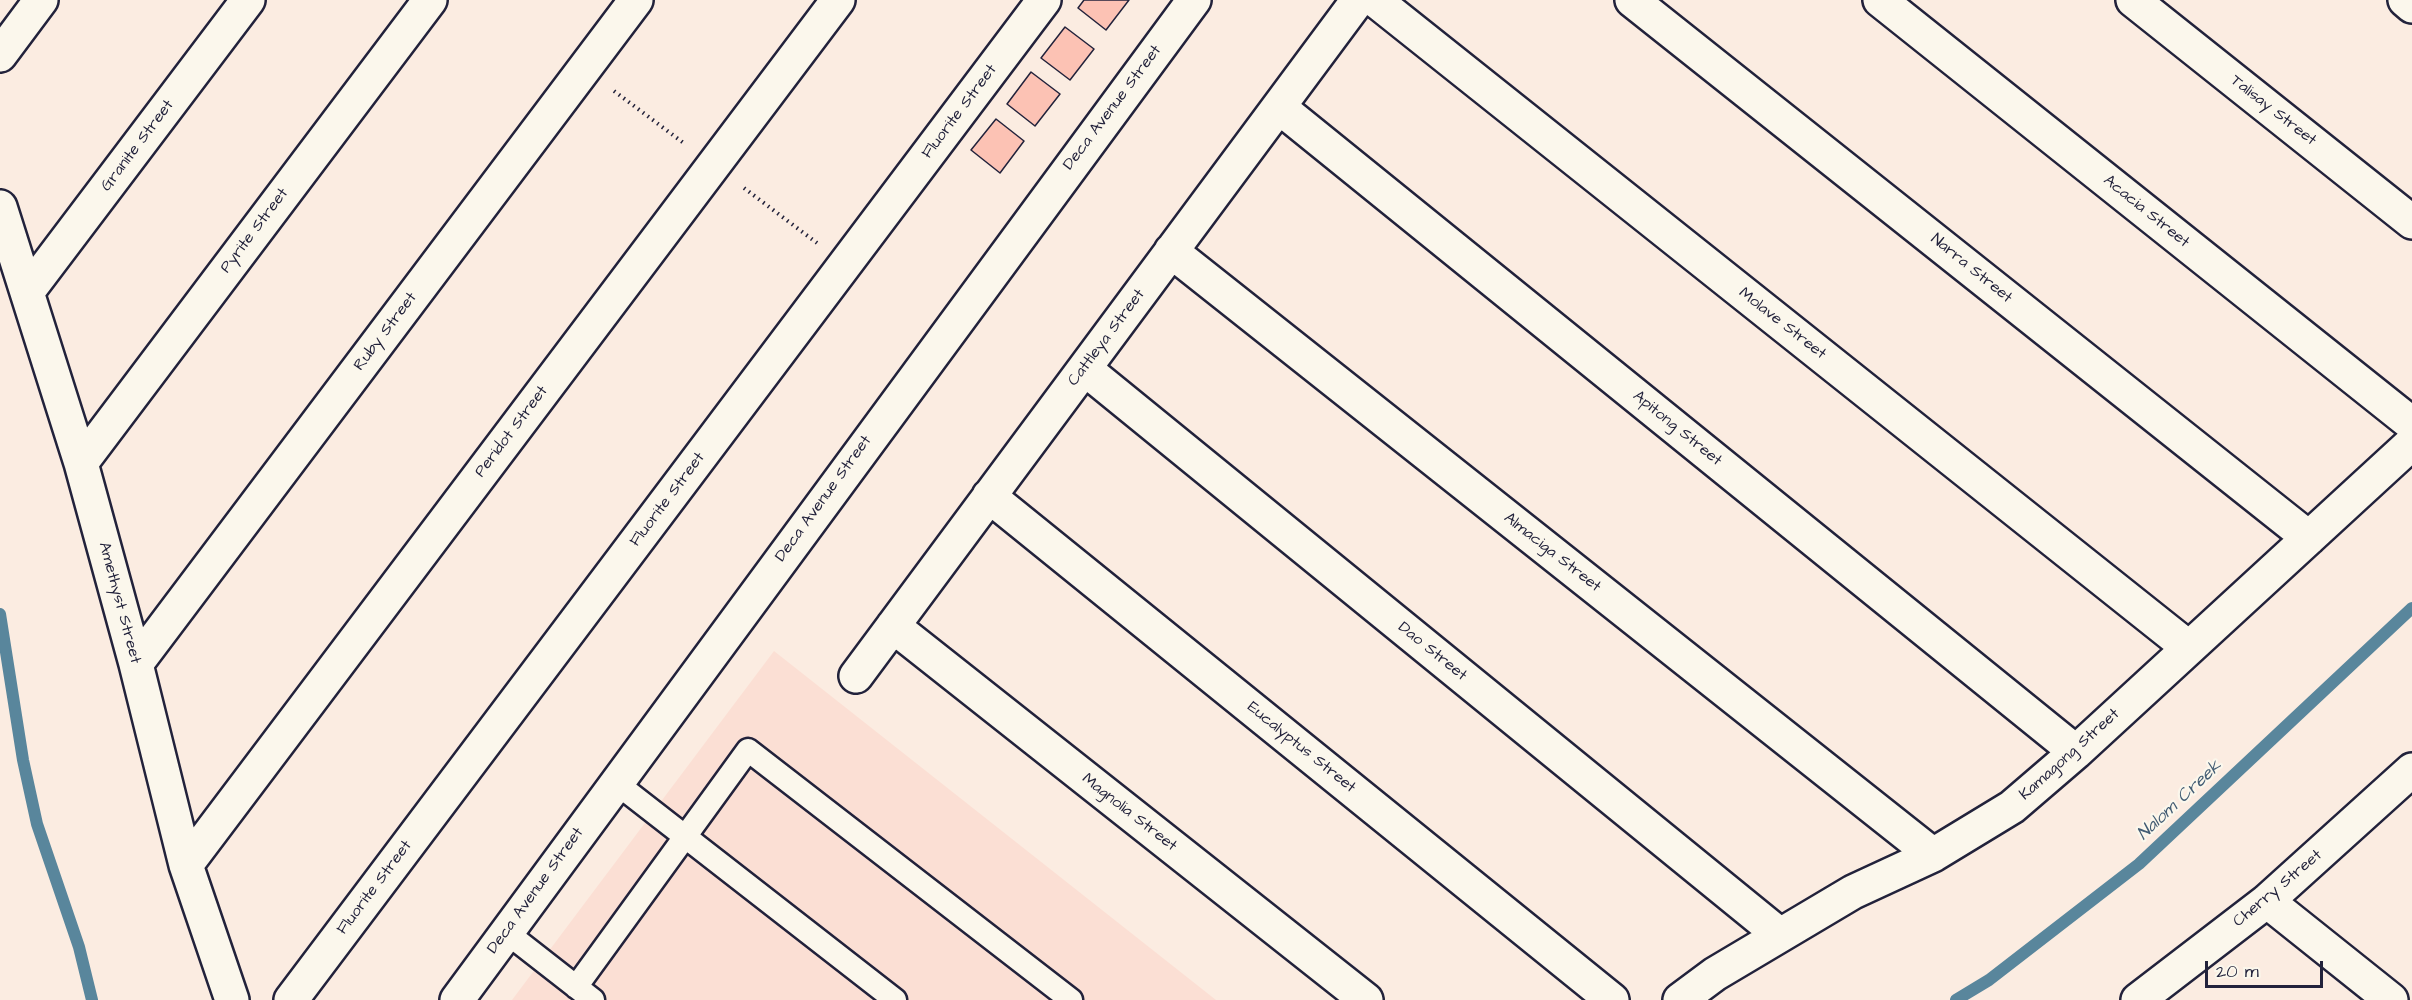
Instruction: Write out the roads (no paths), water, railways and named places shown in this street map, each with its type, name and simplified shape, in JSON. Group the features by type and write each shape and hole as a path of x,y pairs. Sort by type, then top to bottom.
{"street":[{"path":"0,55 41,0"},
{"name":"Granite Street","path":"28,291 248,0"},
{"name":"Pyrite Street","path":"81,463 430,0"},
{"name":"Ruby Street","path":"136,664 636,0"},
{"name":"Peridot Street","path":"186,865 838,0"},
{"name":"Fluorite Street","path":"291,1000 1044,0"},
{"name":"Deca Avenue Street","path":"457,1000 615,782 1194,0"},
{"name":"Cattleya Street","path":"856,676 1358,0"},
{"name":"Molave Street","path":"1375,0 2189,648"},
{"name":"Narra Street","path":"1632,0 2309,538"},
{"name":"Acacia Street","path":"1880,0 2412,424"},
{"name":"Talisay Street","path":"2133,0 2412,222"},
{"path":"2405,0 2412,6"},
{"name":"Apitong Street","path":"1279,106 2076,752"},
{"name":"Amethyst Street","path":"0,207 81,463 136,664 186,865 232,1000"},
{"name":"Almaciga Street","path":"1171,251 1933,855"},
{"name":"Dao Street","path":"1084,369 1780,935"},
{"name":"Kamagong Street","path":"1680,1000 1715,974 1853,892 1933,855 2012,807 2076,752 2412,443"},
{"name":"Eucalyptus Street","path":"989,496 1612,1000"},
{"name":"Magnolia Street","path":"893,626 1366,1000"},
{"name":"Cherry Street","path":"2143,999 2267,901 2407,784"},
{"path":"2267,901 2391,1000"}],"lane":[{"path":"506,932 585,993 685,837 748,750 1071,1000"},
{"path":"615,782 895,1000"}],"waterway":[{"name":"Nalom Creek","path":"1956,1000 1989,980 2139,864 2412,608"},
{"path":"0,614 23,760 37,824 79,947 92,1000"}]}
